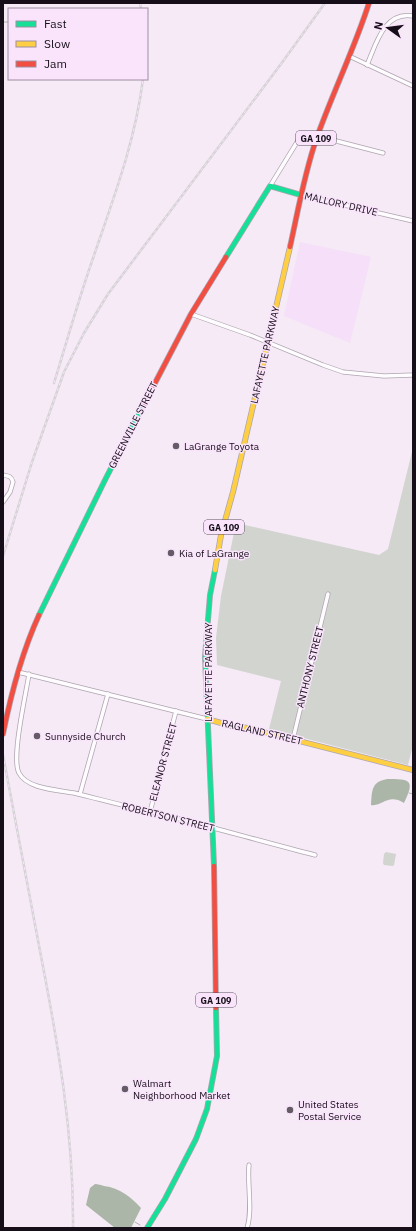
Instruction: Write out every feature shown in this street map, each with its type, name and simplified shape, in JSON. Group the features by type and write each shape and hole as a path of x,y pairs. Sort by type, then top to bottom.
{"main road":[{"name":"LAFAYETTE PARKWAY","path":"147,1228 165,1199 196,1139 207,1109 217,1056 213,828 207,719 206,657 210,595 221,535 235,485 301,195 317,136 369,3"},
{"name":"MALLORY DRIVE","path":"270,186 301,195"},
{"name":"GREENVILLE STREET","path":"3,734 18,672 33,627 48,594 191,314 270,186"},
{"name":"RAGLAND STREET","path":"207,719 293,739 413,770"}],"street":[{"path":"367,65 380,34 389,22 404,15 413,16"},
{"path":"349,56 413,86"},
{"name":"GREENVILLE STREET","path":"270,186 302,134"},
{"path":"317,136 383,152"},
{"name":"MALLORY DRIVE","path":"301,195 413,221"},
{"path":"191,314 250,335 343,372 384,376 413,375"},
{"path":"3,475 12,478 13,482 10,492 3,502"},
{"name":"ANTHONY STREET","path":"293,739 328,594"},
{"name":"RAGLAND STREET","path":"18,672 207,719"},
{"name":"ROBERTSON STREET","path":"29,674 17,746 16,761 16,767 22,778 28,783 80,794 315,855"},
{"path":"80,794 108,694"},
{"name":"ELEANOR STREET","path":"150,812 176,711"},
{"path":"247,1228 249,1203 247,1179 248,1165"}],"shaded area":[{"path":"300,242 371,257 350,343 284,316"},
{"path":"413,448 413,745 408,765 269,729 281,681 217,665 216,638 221,596 236,523 379,555 388,549"},
{"path":"387,779 401,779 408,782 410,789 404,803 394,799 371,805 373,788 378,782"},
{"path":"386,852 396,854 393,866 384,865 383,863 384,854"},
{"path":"95,1184 120,1191 141,1208 131,1228 115,1228 86,1205 90,1188"}],"waterway":[{"path":"3,22 8,22"},
{"path":"409,793 413,794"},
{"path":"135,1222 140,1225"}],"railway":[{"path":"140,3 141,8"},
{"path":"3,556 32,462 64,372 84,333 108,294 325,3"},
{"path":"54,383 128,151 143,80"},
{"path":"3,755 59,1055 71,1158 73,1228"}],"traffic: fast":[{"path":"226,257 270,186 301,195"},
{"path":"39,615 143,406"},
{"path":"214,866 205,657 210,595 215,570"},
{"path":"147,1228 165,1199 196,1139 207,1109 217,1056 216,1008"}],"traffic: slow":[{"path":"215,570 221,535 233,492 290,247"},
{"path":"207,719 413,770"}],"traffic: jam":[{"path":"290,247 305,180 316,140 357,38 369,3"},
{"path":"143,406 191,314 226,257"},
{"path":"3,734 18,673 27,644 39,615"},
{"path":"214,866 216,1008"}],"place":[{"name":"LaGrange Toyota","path":"176,446"},
{"name":"Kia of LaGrange","path":"171,553"},
{"name":"Sunnyside Church","path":"37,736"},
{"name":"Walmart Neighborhood Market","path":"125,1089"},
{"name":"United States Postal Service","path":"290,1110"}]}
